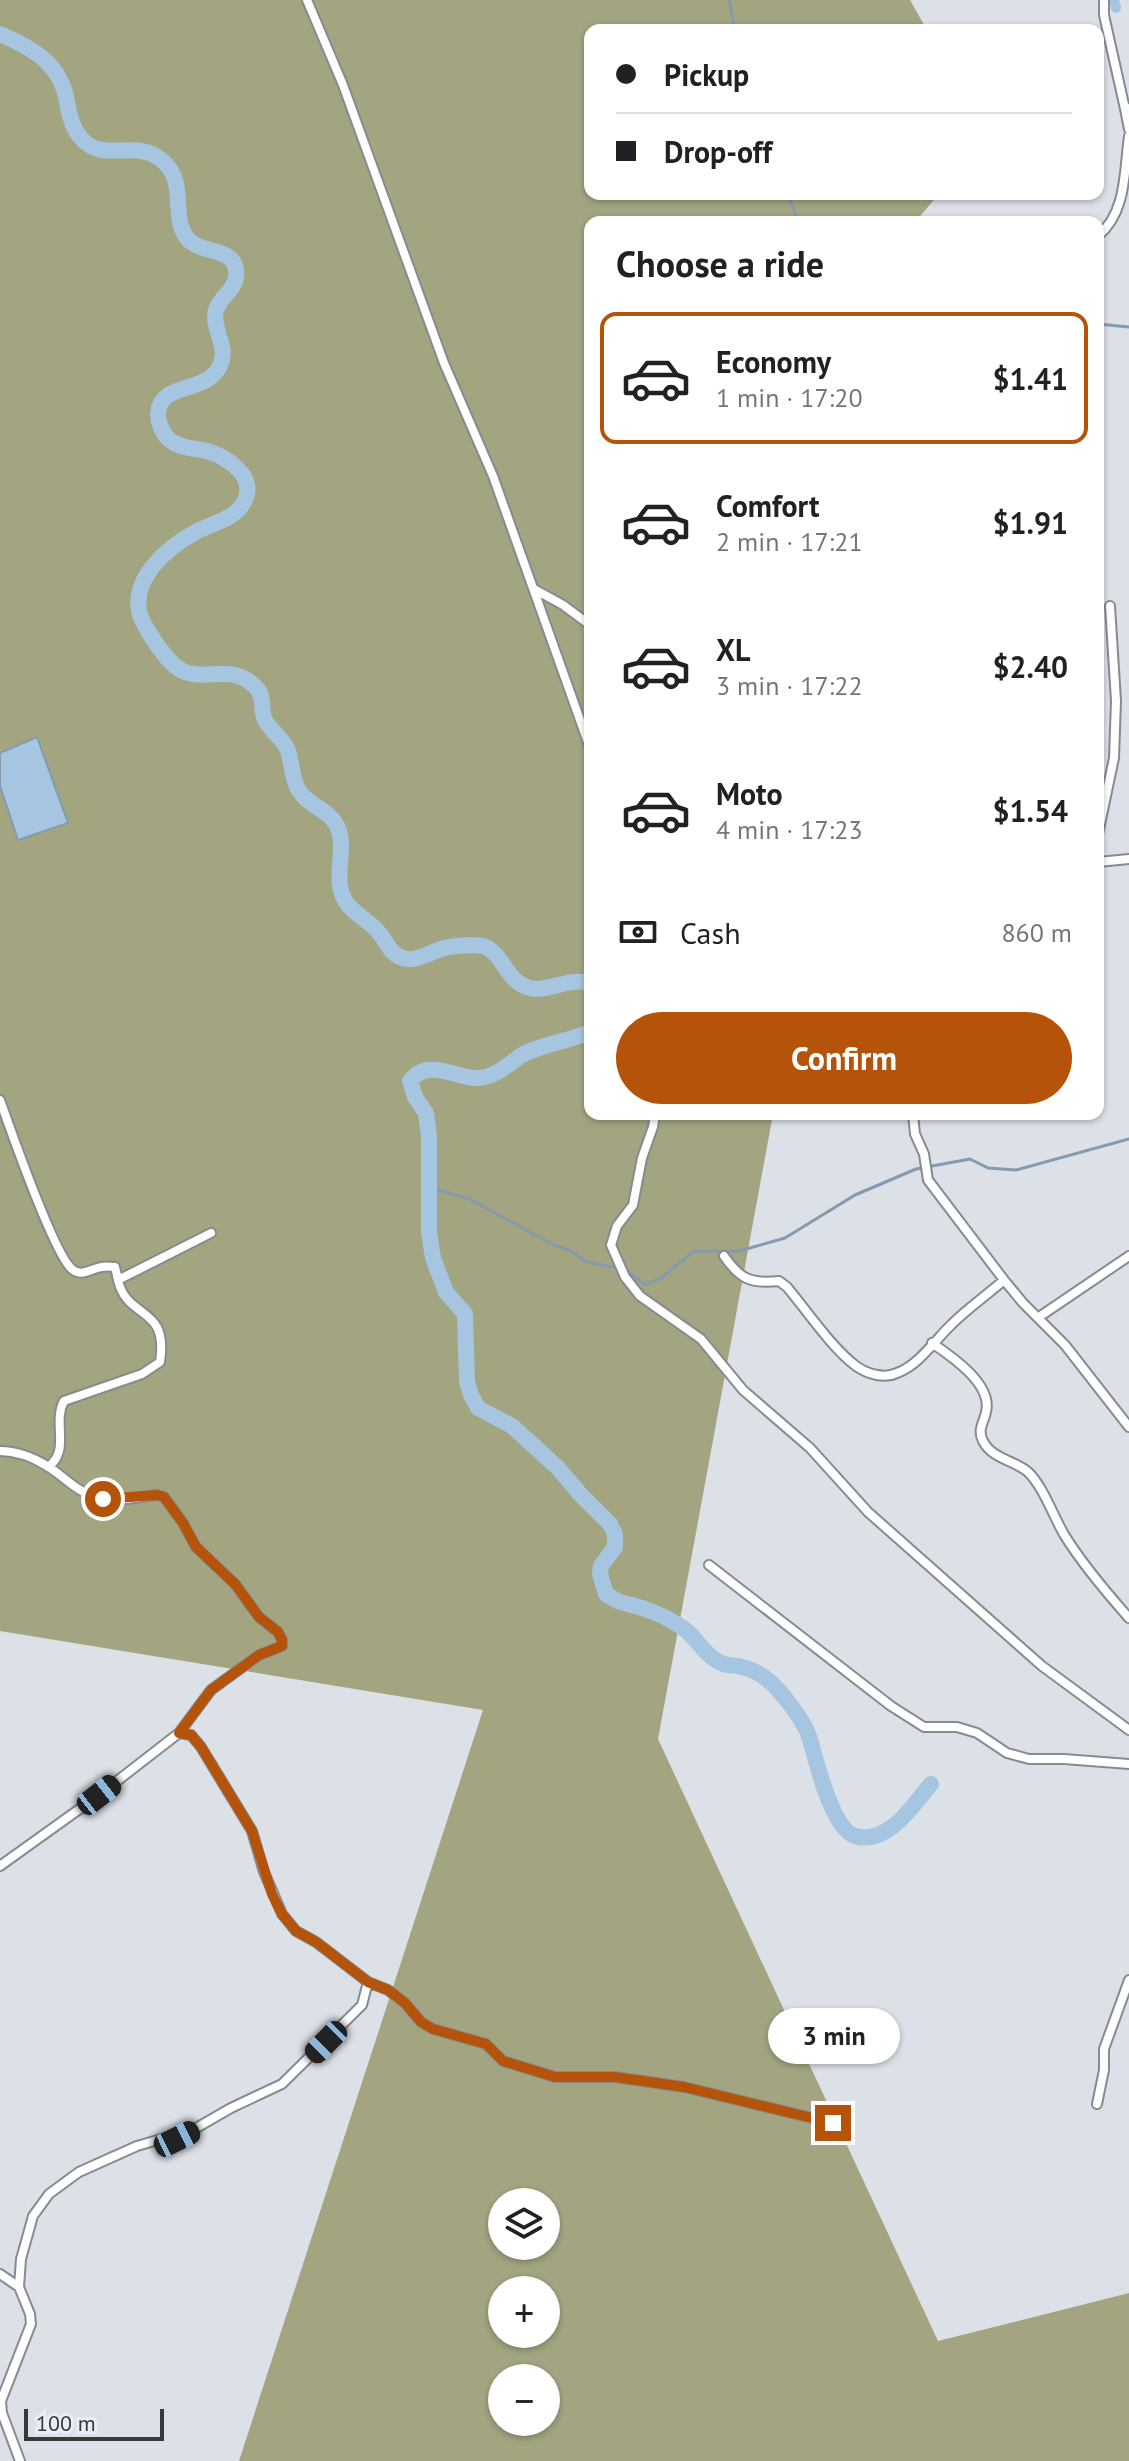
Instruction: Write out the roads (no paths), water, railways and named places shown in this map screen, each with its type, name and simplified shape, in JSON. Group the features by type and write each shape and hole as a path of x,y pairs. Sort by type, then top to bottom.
{"street":[{"path":"307,0 343,85 444,363 493,476 584,731"},
{"path":"1104,0 1104,15 1127,108 1129,129"},
{"path":"1104,231 1120,208 1129,136"},
{"path":"534,589 584,621"},
{"path":"1104,806 1114,758 1116,701 1110,606"},
{"path":"1104,861 1129,859"},
{"path":"0,1100 65,1261 74,1271 115,1267 127,1300 156,1324 161,1333 160,1362 142,1374 64,1401 59,1411 61,1450 57,1460 48,1467"},
{"path":"654,1120 642,1158 633,1205 617,1226 611,1245 625,1277 640,1296 701,1339 743,1390 810,1448 868,1512 1042,1666 1129,1730"},
{"path":"914,1120 915,1134 924,1154 928,1180 1004,1280 1072,1354 1129,1427"},
{"path":"118,1280 211,1233"},
{"path":"724,1256 742,1278 765,1284 779,1281 842,1352 869,1373 890,1375 898,1373 920,1357 1004,1280"},
{"path":"1039,1317 1129,1256"},
{"path":"932,1343 971,1373 986,1397 987,1408 980,1428 985,1444 1005,1460 1027,1471 1066,1538 1129,1618"},
{"path":"0,1451 12,1451 48,1467 82,1492 103,1499 164,1497 196,1547 235,1584 252,1609 272,1626 282,1640 282,1646 259,1655 211,1690 179,1733 0,1866"},
{"path":"709,1565 891,1706 924,1727 957,1727 977,1733 1007,1753 1029,1759 1129,1764"},
{"path":"179,1733 191,1735 201,1747 252,1831 272,1894 282,1914 296,1931 316,1942 368,1982 388,1990 405,2003 421,2022 433,2029 486,2044 503,2061 555,2077 615,2077 684,2087 833,2123"},
{"path":"1097,2104 1104,2070 1104,2049 1129,1980"},
{"path":"20,2461 2,2413 1,2401 31,2324 19,2287 21,2259 33,2216 49,2194 89,2167 137,2146 161,2139 177,2139 231,2108 282,2084 362,2005 368,1982"},
{"path":"0,2274 19,2287"}],"water":[{"path":"37,737 68,823 18,840 0,786 0,753"}],"waterway":[{"path":"729,0 734,24"},
{"path":"1114,0 1116,8"},
{"path":"0,34 24,45 52,67 64,89 73,126 89,145 97,149 145,152 166,164 173,173 179,217 187,238 200,247 229,257 236,270 235,282 216,310 223,356 221,363 207,380 168,396 161,403 158,413 161,428 174,443 215,454 238,469 247,483 245,500 236,512 184,539 154,565 141,587 139,599 139,611 149,633 180,670 194,674 231,674 258,690 265,720 288,751 298,789 307,800 329,815 337,826 341,844 340,884 346,902 376,929 396,955 411,959 444,948 479,945 496,955 512,976 526,987 540,989 584,982"},
{"path":"790,200 796,216"},
{"path":"1104,325 1129,327"},
{"path":"584,1034 526,1053 487,1076 474,1078 433,1070 417,1074 410,1081 415,1097 426,1113 429,1136 429,1232 433,1258 446,1292 465,1314 467,1382 471,1395 478,1408 512,1426 558,1468 610,1524 615,1534 615,1547 601,1566 600,1574 606,1594 675,1623 717,1661 756,1672 779,1691 806,1730 832,1808 847,1831 855,1836 867,1837 889,1829 899,1822 931,1784"},
{"path":"627,1271 645,1285 661,1278 694,1251 739,1251 785,1238 855,1195 916,1169 970,1159 988,1168 1016,1170 1129,1139"},
{"path":"429,1183 439,1190 469,1199 587,1262 620,1268"}]}
